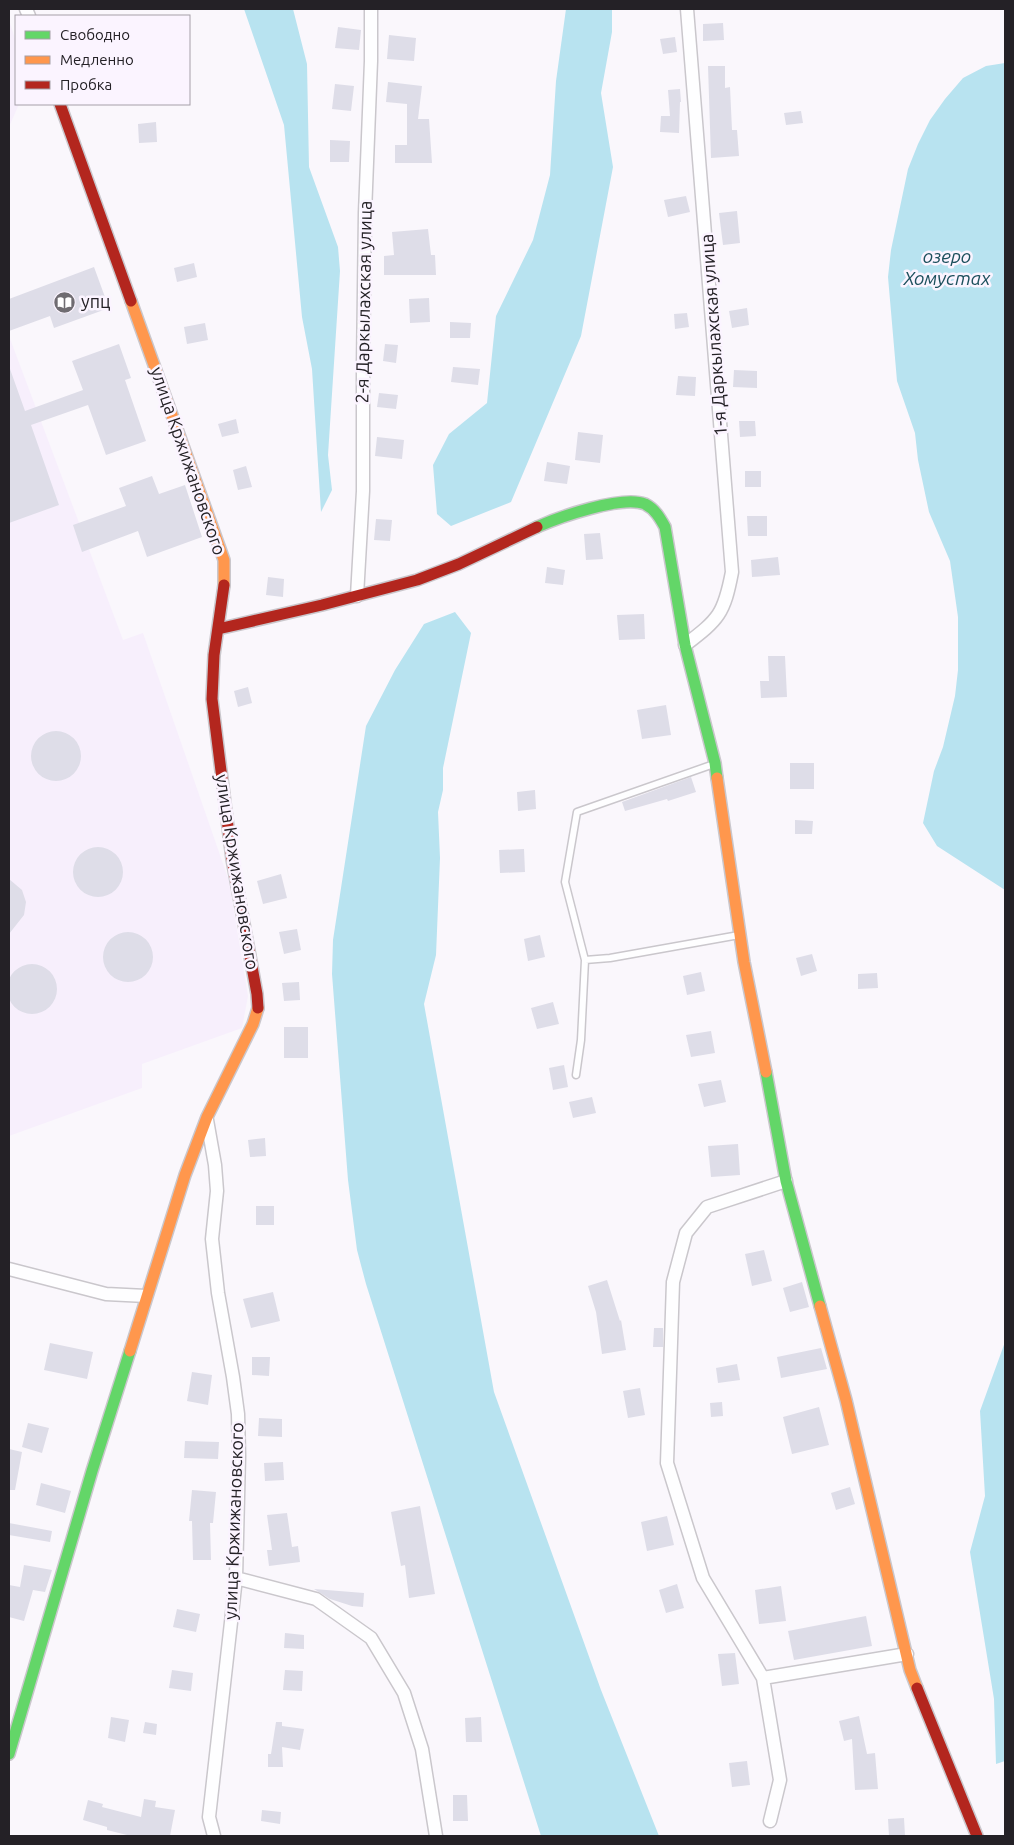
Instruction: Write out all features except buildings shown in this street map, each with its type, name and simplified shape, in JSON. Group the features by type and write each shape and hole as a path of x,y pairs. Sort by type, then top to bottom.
{"street":[{"name":"2-я Даркылахская улица","path":"357,596 363,491 365,213 371,61 371,9"},
{"name":"1-я Даркылахская улица","path":"685,645 714,621 723,608 732,572 688,9"},
{"name":"улица Кржижановского","path":"9,1754 146,1296 196,1145 207,1117 246,1039 258,1008 232,859 212,699 225,576 224,560 60,105"},
{"path":"218,629 394,587 439,573 576,512 598,505 635,502 647,505 655,510 665,527 685,645 715,763 744,962 786,1181 846,1400 910,1670 977,1836"},
{"name":"улица Кржижановского","path":"207,1117 215,1165 216,1191 212,1239 218,1293 238,1414 239,1456 236,1578 209,1817 214,1836"},
{"path":"770,1821 780,1780 763,1678 703,1578 667,1463 673,1282 686,1234 706,1207 786,1181"},
{"path":"9,1270 106,1294 146,1296"},
{"path":"236,1578 316,1599 371,1638 404,1693 422,1749 436,1836"},
{"path":"763,1678 907,1654"}],"lane":[{"path":"576,1074 581,1040 585,960 565,882 577,812 715,763"},
{"path":"585,960 610,958 740,935"}],"shaded area":[{"path":"9,20 15,39 15,105 19,105 9,127"},
{"path":"9,336 123,640 143,633 229,881 248,996 242,1028 142,1064 142,1088 9,1136"}],"water":[{"path":"244,9 293,9 307,64 309,167 338,247 340,271 328,455 332,490 321,512 312,369 302,317 284,125"},
{"path":"566,9 612,9 612,32 601,93 613,167 581,336 511,502 451,526 437,514 433,465 449,434 487,403 496,316 533,240 550,175 556,81"},
{"name":"озеро Хомустах","path":"1005,63 1005,890 937,846 923,823 934,771 943,747 955,696 958,670 958,617 950,561 929,512 918,460 915,433 897,381 888,277 891,250 908,169 930,120 963,78 986,66"},
{"path":"455,612 471,633 443,768 443,790 438,812 440,858 436,955 424,1004 494,1392 601,1690 659,1836 541,1836 366,1284 357,1250 348,1180 332,974 333,940 366,726 395,670 424,624"},
{"path":"1005,1342 1005,1761 996,1764 994,1699 970,1552 985,1496 980,1411"}],"traffic: fast":[{"path":"537,527 591,508 622,502 645,504 652,508 659,517 665,527 685,645 715,763 717,778"},
{"path":"766,1072 786,1181 820,1306"},
{"path":"9,1754 92,1471 130,1351"}],"traffic: slow":[{"path":"131,301 224,560 224,585"},
{"path":"717,778 744,962 766,1072"},
{"path":"130,1351 185,1175 207,1117 253,1024 258,1008"},
{"path":"820,1306 846,1400 910,1670 917,1688"}],"traffic: jam":[{"path":"60,105 131,301"},
{"path":"218,629 322,605 417,580 459,564 537,527"},
{"path":"224,585 214,655 212,699 232,859 258,1008"},
{"path":"917,1688 977,1836"}],"place":[{"name":"упц","path":"65,302"}]}
